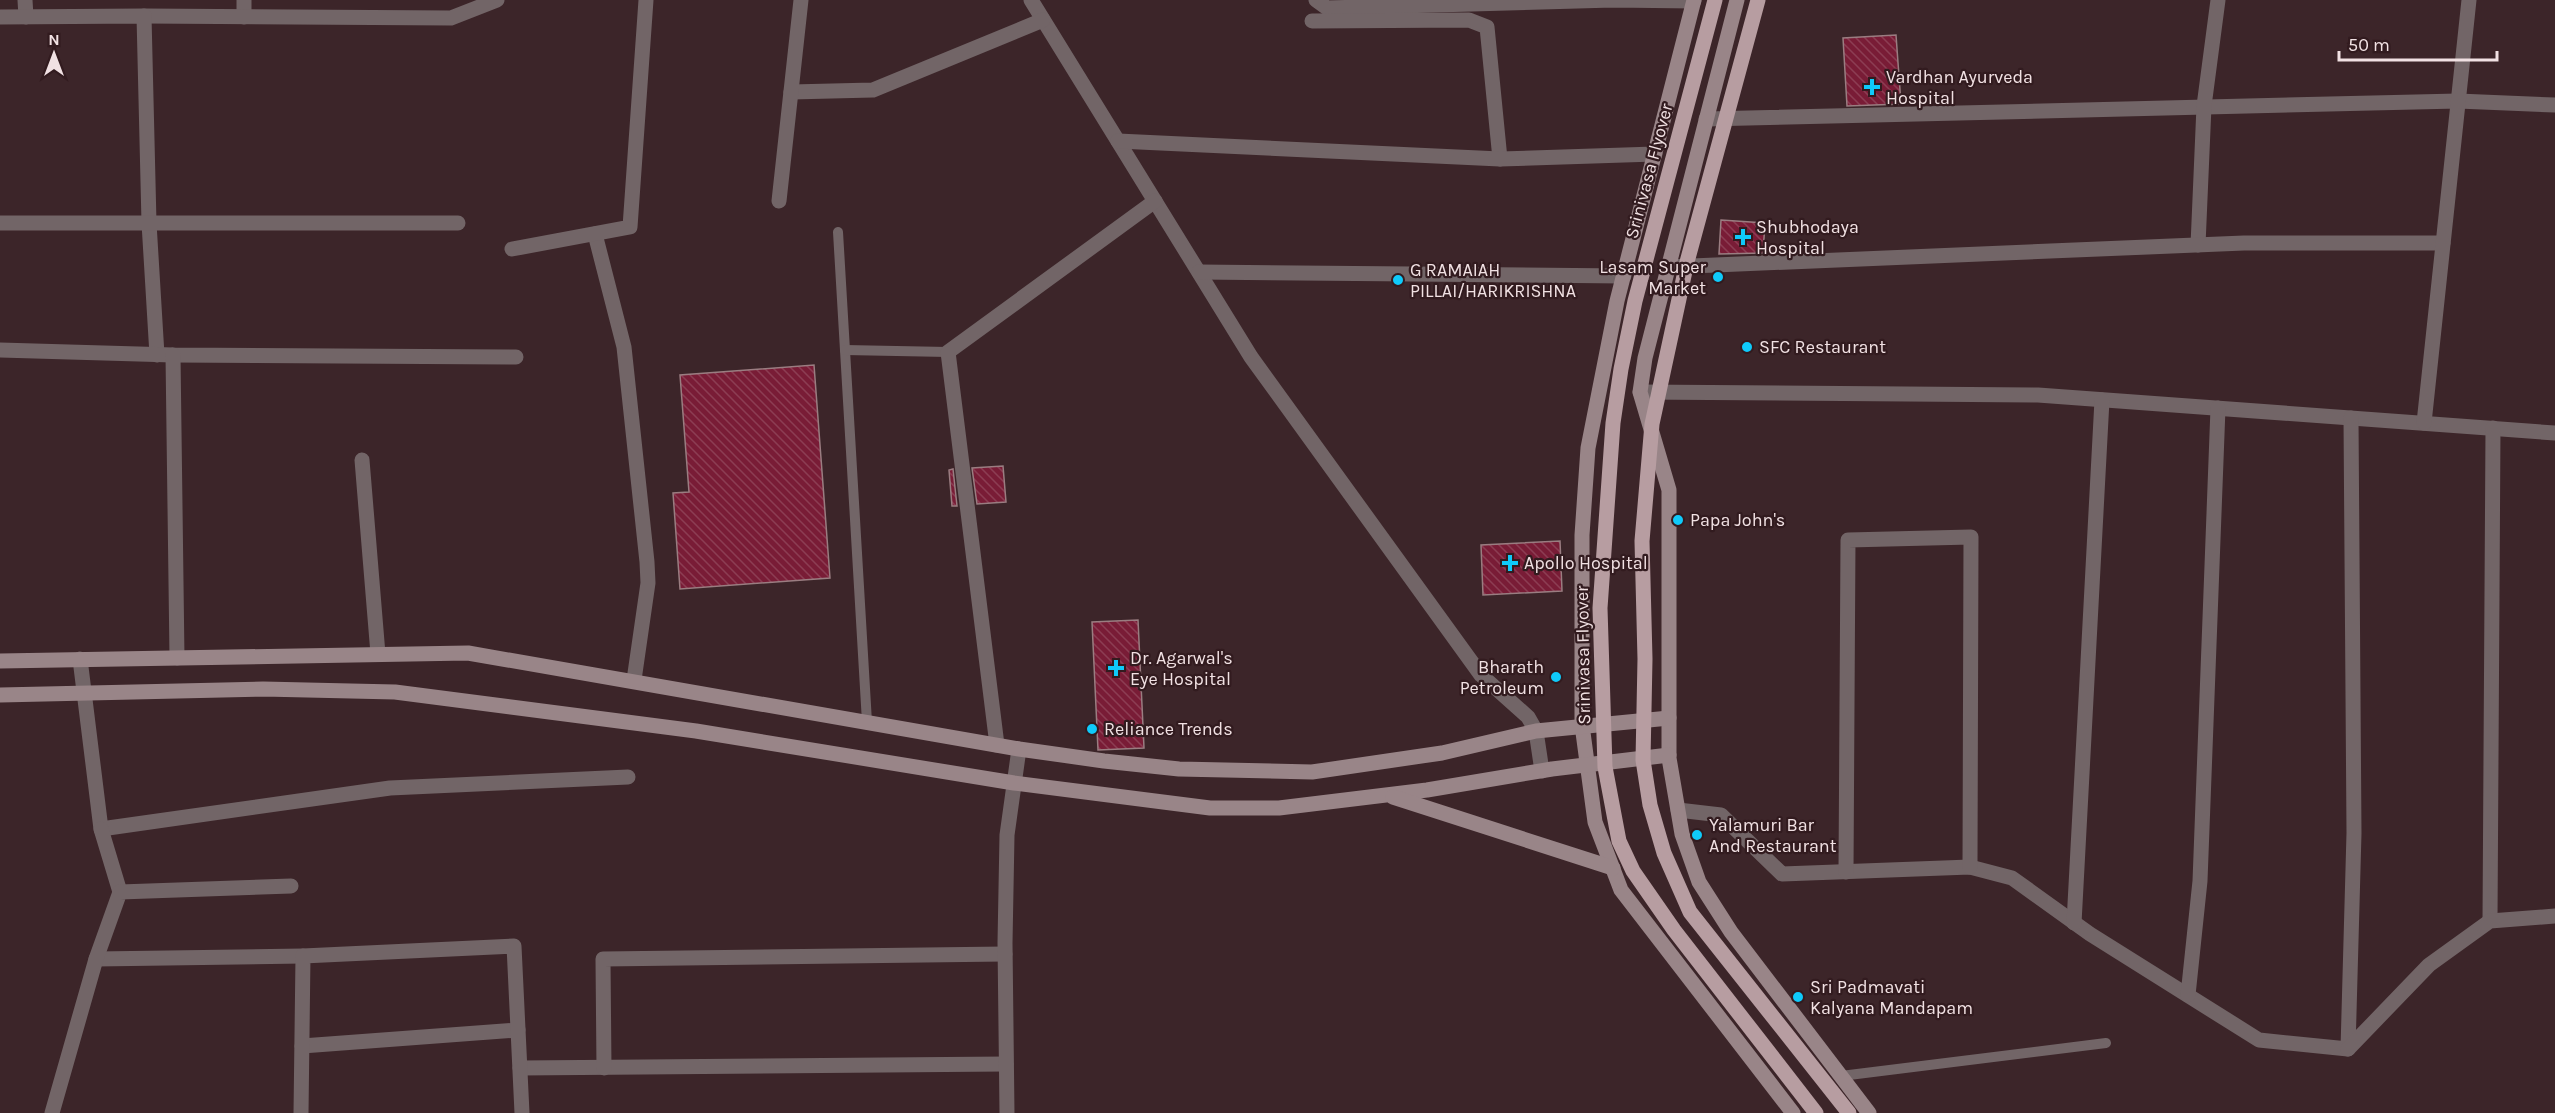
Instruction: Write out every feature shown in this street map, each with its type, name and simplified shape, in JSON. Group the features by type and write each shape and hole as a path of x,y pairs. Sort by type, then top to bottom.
{"main road":[{"name":"Srinivasa Flyover","path":"1715,0 1635,301 1614,412 1600,608 1605,767 1619,841 1633,871 1674,930 1816,1113"},
{"path":"1758,0 1687,262 1652,424 1642,542 1643,760 1650,805 1664,853 1690,912 1849,1113"}],"street":[{"path":"25,0 26,17"},
{"path":"244,0 244,17"},
{"path":"0,17 451,18 497,0"},
{"path":"512,249 630,227 646,0"},
{"path":"779,201 801,0"},
{"path":"1031,0 1251,357 1481,675 1528,717 1536,732 1542,771"},
{"path":"1316,0 1327,8 1487,2 1694,1 1624,276 1588,448 1582,535 1582,725 1595,822 1621,890 1793,1113"},
{"path":"1737,0 1645,358 1640,392 1669,490 1669,754 1682,834 1699,882 1731,932 1869,1113"},
{"path":"2198,245 2204,106 2218,0"},
{"path":"2424,423 2469,0"},
{"path":"144,16 149,223 165,355 177,658"},
{"path":"791,92 873,90 1043,20"},
{"path":"1312,21 1469,20 1487,27 1500,159"},
{"path":"1706,119 2458,101 2555,105"},
{"path":"1118,141 1500,159 1655,154"},
{"path":"997,745 948,352 1155,201"},
{"path":"0,223 458,223"},
{"path":"595,234 624,347 648,562 648,583 634,680"},
{"path":"1668,267 2198,245 2443,243"},
{"path":"1199,272 1624,276"},
{"path":"0,350 165,355 516,357"},
{"path":"1640,392 2038,395 2555,433"},
{"path":"2074,923 2102,400"},
{"path":"2188,995 2200,881 2218,408"},
{"path":"2348,1049 2354,833 2351,418"},
{"path":"2490,921 2493,428"},
{"path":"362,460 378,654"},
{"path":"1846,872 1848,540 1971,537 1970,867"},
{"path":"0,661 468,653 634,680 1019,749 1104,762 1179,769 1312,772 1442,753 1536,732 1582,725 1669,718"},
{"path":"52,1113 96,959 120,892 101,829 80,659"},
{"path":"0,695 263,689 395,692 696,731 1014,783 1210,808 1279,808 1387,795 1669,754"},
{"path":"1007,1113 1005,954 1007,835 1019,749"},
{"path":"101,829 390,788 628,777"},
{"path":"1387,795 1613,868"},
{"path":"1678,810 1721,815 1782,874 1970,867 2012,878 2074,923 2259,1040 2348,1049"},
{"path":"120,892 291,886"},
{"path":"2348,1049 2429,965 2490,921 2555,916"},
{"path":"96,959 303,956 514,946 522,1113"},
{"path":"603,1068 603,960 1005,954"},
{"path":"301,1113 303,956"},
{"path":"302,1046 518,1030"},
{"path":"520,1068 1006,1064"}],"lane":[{"path":"838,232 867,722"},
{"path":"845,350 948,352"},
{"path":"1841,1076 2106,1043"}],"building":[{"path":"1896,35 1901,104 1847,106 1843,38"},
{"path":"1721,220 1765,223 1763,253 1719,254"},
{"path":"814,365 830,578 680,589 673,493 689,492 680,375"},
{"path":"1003,466 1006,502 977,504 972,468"},
{"path":"953,469 957,506 952,506 949,470"},
{"path":"1560,541 1562,591 1483,595 1481,545"},
{"path":"1138,620 1144,748 1098,750 1092,622"}],"place":[{"name":"Vardhan Ayurveda Hospital","path":"1872,87"},
{"name":"Shubhodaya Hospital","path":"1743,237"},
{"name":"Lasam Super Market","path":"1718,277"},
{"name":"G RAMAIAH PILLAI/HARIKRISHNA","path":"1398,280"},
{"name":"SFC Restaurant","path":"1747,347"},
{"name":"Papa John's","path":"1678,520"},
{"name":"Apollo Hospital","path":"1510,563"},
{"name":"Dr. Agarwal's Eye Hospital","path":"1116,668"},
{"name":"Bharath Petroleum","path":"1556,677"},
{"name":"Reliance Trends","path":"1092,729"},
{"name":"Yalamuri Bar And Restaurant","path":"1697,835"},
{"name":"Sri Padmavati Kalyana Mandapam","path":"1798,997"}]}
